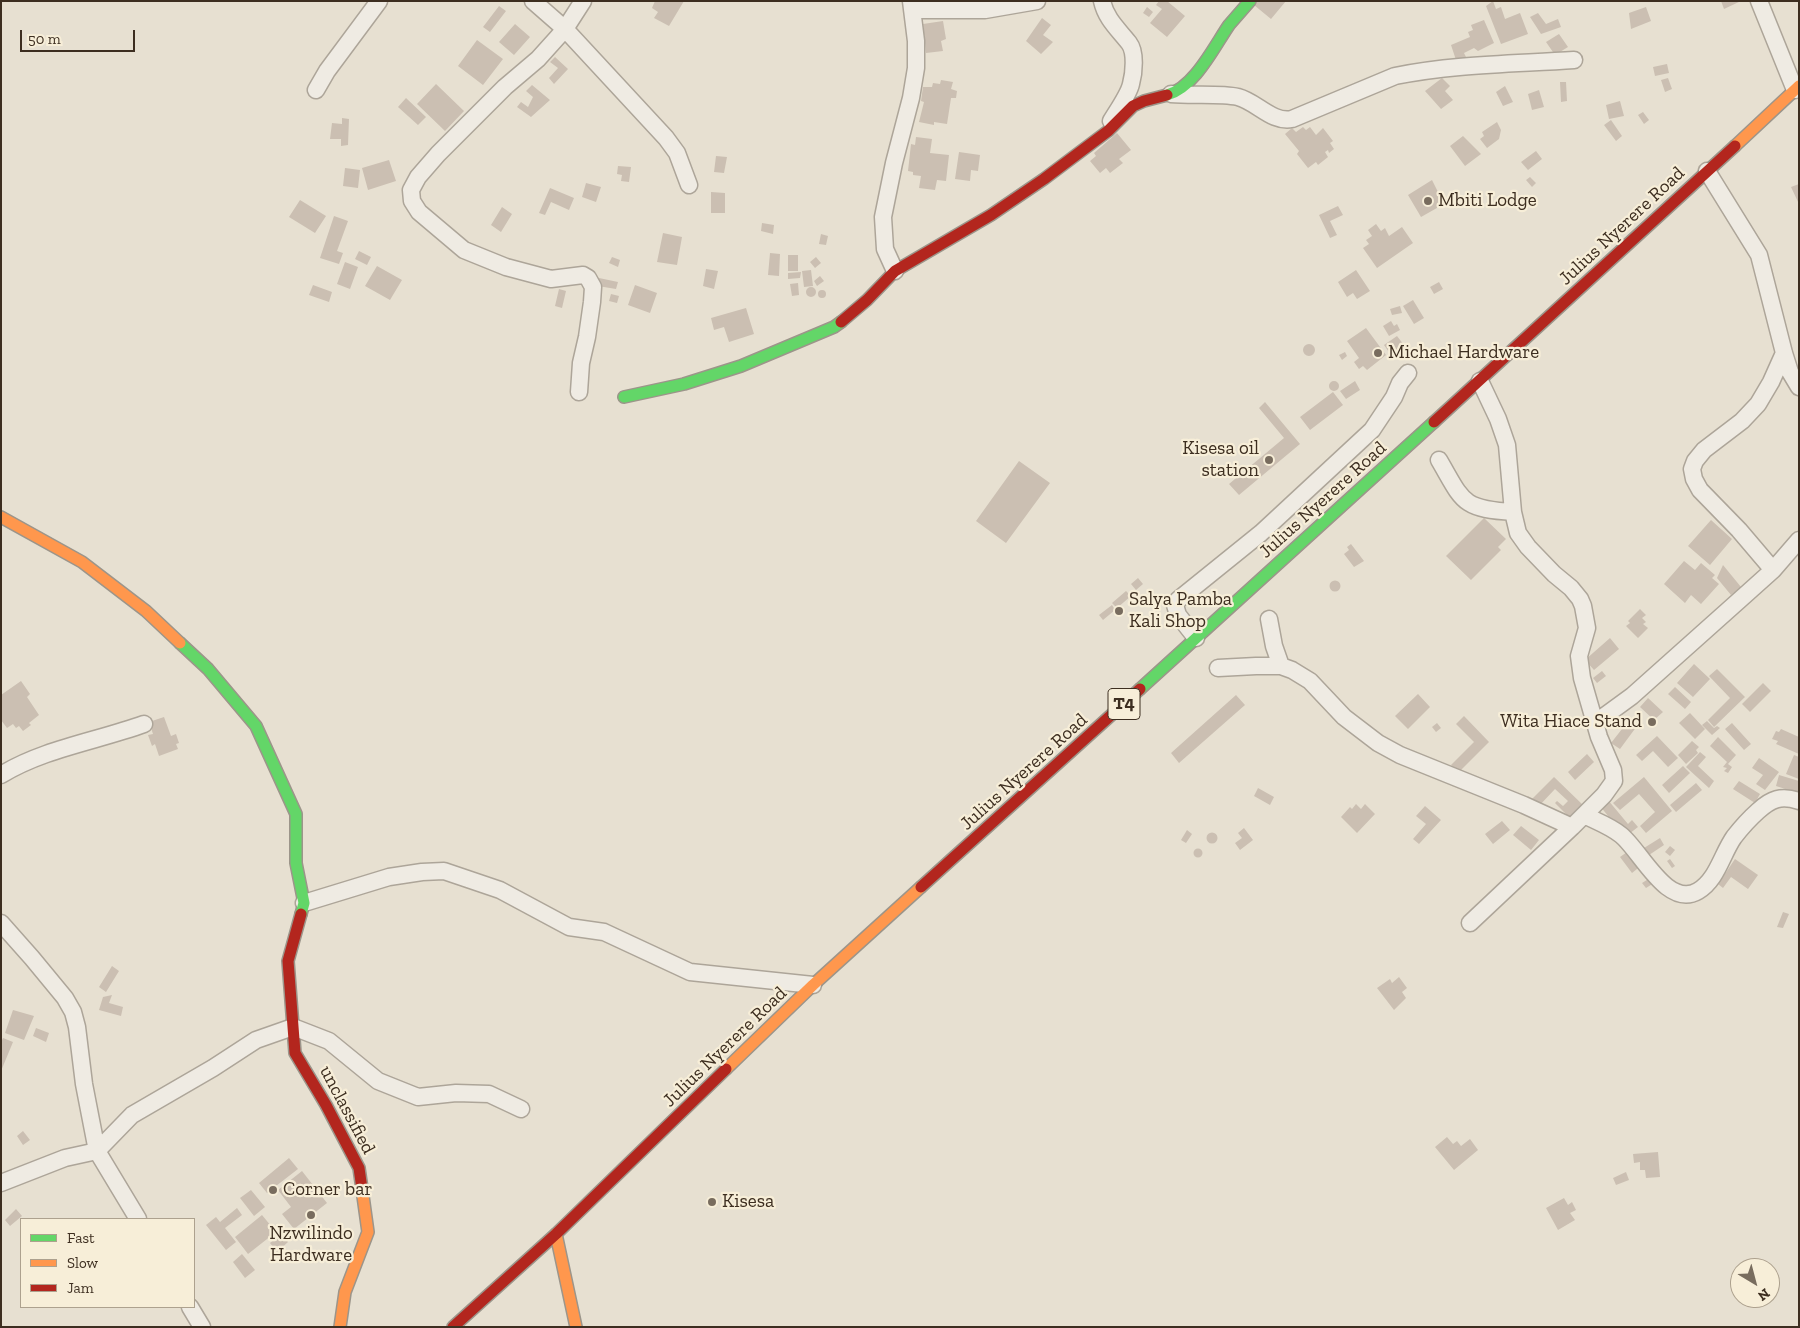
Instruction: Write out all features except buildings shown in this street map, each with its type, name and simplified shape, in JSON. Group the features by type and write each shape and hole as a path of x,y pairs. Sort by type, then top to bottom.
{"main road":[{"path":"624,397 684,384 741,366 834,327 866,300 895,271 998,210 1044,180 1108,130 1133,106 1171,94 1181,88 1196,74 1231,23 1250,1"},
{"name":"Julius Nyerere Road","path":"453,1327 556,1234 814,985 1480,381 1797,88"},
{"path":"1,518 82,562 146,611 208,669 256,726 296,814 296,863 304,903"},
{"name":"unclassified","path":"304,903 288,961 296,1053 359,1168 368,1232 345,1292 340,1327"},
{"path":"556,1234 576,1327"}],"street":[{"path":"316,90 327,71 379,1"},
{"path":"533,1 565,29 666,138 677,153 689,186"},
{"path":"579,392 581,363 592,302 593,286 588,278 583,275 551,280 506,267 464,250 419,212 412,201 412,190 418,177 438,154 505,86 538,59 565,29 583,1"},
{"path":"895,271 885,249 883,217 894,162 911,98 916,68 916,41 911,6 985,10 1037,1"},
{"path":"1102,1 1108,17 1115,28 1131,45 1134,51 1131,84 1108,130"},
{"path":"1759,1 1797,88"},
{"path":"1171,94 1237,97 1284,121 1394,76 1426,70 1485,64 1574,60"},
{"path":"1707,171 1759,255 1784,353 1790,372 1799,387"},
{"path":"1773,570 1739,530 1700,490 1692,470 1695,461 1704,450 1742,421 1758,404 1771,382 1784,353"},
{"path":"1196,638 1176,612 1175,605 1178,600 1261,533 1372,430 1408,373"},
{"path":"1470,924 1578,821 1604,795 1614,781 1613,770 1599,737 1582,678 1579,656 1587,628 1583,606 1571,588 1554,574 1528,547 1518,533 1513,512 1507,445 1480,381"},
{"path":"1438,460 1462,499 1474,506 1492,511 1513,512"},
{"path":"1595,723 1632,696 1773,570 1799,540"},
{"path":"1269,619 1274,646 1281,666"},
{"path":"1218,668 1281,666 1292,670 1310,681 1344,717 1378,743 1400,755 1524,805 1578,821 1607,826 1621,835 1635,848 1655,875 1670,890 1684,895 1698,891 1710,880 1734,838 1748,820 1766,804 1779,798 1799,801"},
{"path":"1,775 15,766 42,755 118,734 144,724"},
{"path":"304,903 389,877 422,872 444,872 500,890 569,926 604,932 690,972 814,985"},
{"path":"1,923 55,985 65,998 72,1012 77,1027 84,1084 97,1151 137,1218"},
{"path":"1,1184 65,1158 97,1151 132,1115 213,1068 256,1040 293,1027 329,1041 378,1080 418,1097 456,1093 489,1094 521,1109"},
{"path":"191,1308 202,1327"}],"traffic: fast":[{"path":"1167,95 1177,91 1195,76 1229,25 1250,1"},
{"path":"624,397 684,384 741,366 834,327 841,322"},
{"path":"1140,689 1434,422"},
{"path":"180,643 208,669 256,726 296,814 296,863 304,903 301,914"}],"traffic: slow":[{"path":"1735,146 1799,86"},
{"path":"1,517 82,562 146,611 180,643"},
{"path":"726,1069 813,985 921,887"},
{"path":"340,1327 345,1292 368,1232 362,1189"},
{"path":"556,1234 576,1327"}],"traffic: jam":[{"path":"841,322 867,300 895,271 991,215 1044,179 1108,131 1133,106 1167,95"},
{"path":"1434,422 1735,146"},
{"path":"921,887 1140,689"},
{"path":"301,914 288,961 295,1053 326,1105 359,1168 362,1189"},
{"path":"453,1327 556,1234 726,1069"}],"place":[{"name":"Mbiti Lodge","path":"1428,201"},
{"name":"Michael Hardware","path":"1378,353"},
{"name":"Kisesa oil station","path":"1269,460"},
{"name":"Salya Pamba Kali Shop","path":"1119,611"},
{"name":"Wita Hiace Stand","path":"1652,722"},
{"name":"Corner bar","path":"273,1190"},
{"name":"Kisesa","path":"712,1202"},
{"name":"Nzwilindo Hardware","path":"311,1215"}]}
